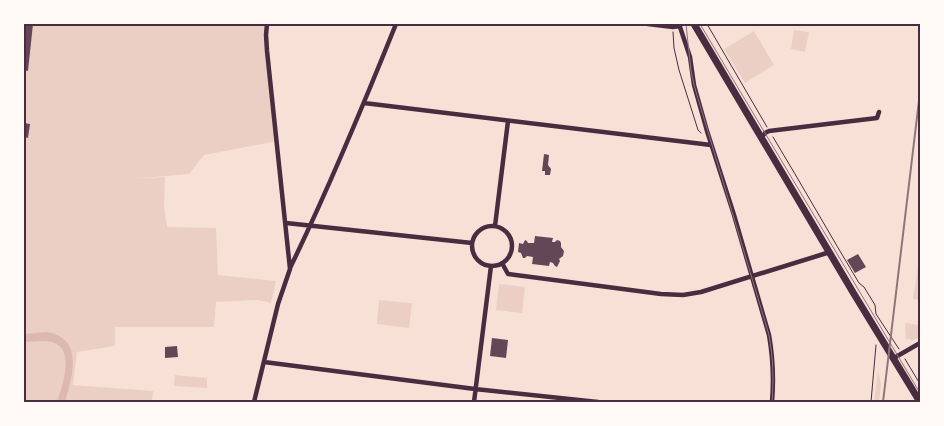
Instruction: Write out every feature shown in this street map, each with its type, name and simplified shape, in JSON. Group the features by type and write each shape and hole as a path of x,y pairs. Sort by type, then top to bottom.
{"main road":[{"path":"694,24 920,402"}],"street":[{"path":"268,24 266,35 267,51 290,269"},
{"path":"254,402 278,304 290,269 364,103 396,24"},
{"path":"648,24 673,27 680,25 690,57 694,85 711,145 764,317 772,352 772,402"},
{"path":"364,103 711,145"},
{"path":"762,137 769,131 877,118 879,112"},
{"path":"495,226 508,121"},
{"path":"286,223 472,243"},
{"path":"495,226 506,231 510,236 512,248 507,259 502,263 491,266 479,261 472,250 472,243 474,237 483,228 495,226"},
{"path":"502,263 508,274 661,294 682,295 700,292 752,277 830,252"},
{"path":"474,402 491,266"},
{"path":"894,358 920,343"},
{"path":"264,362 475,389 598,402"}],"path":[{"path":"707,24 815,207 837,248 876,305 876,314 920,384"},
{"path":"673,27 674,48 679,70 698,130 701,134"},
{"path":"870,402 877,332"}],"shaded area":[{"path":"24,24 267,24 277,141 204,155 189,174 130,179 165,177 164,207 167,227 216,228 218,275 276,281 271,303 258,300 216,302 214,327 115,327 115,346 77,352 73,385 153,391 152,402 24,402"},
{"path":"794,30 809,32 805,52 791,49"},
{"path":"754,31 774,65 745,83 724,49"},
{"path":"920,254 920,300 913,299"},
{"path":"499,284 525,287 522,313 496,310"},
{"path":"379,300 412,303 409,328 377,324"},
{"path":"905,323 920,325 920,337 912,341 910,339 906,340"},
{"path":"46,332 58,335 66,341 71,349 73,370 65,402 57,402 64,378 64,352 52,342 24,342 24,334"},
{"path":"878,370 881,385 879,402 874,402"},
{"path":"175,375 207,378 207,388 174,386"}],"building":[{"path":"26,24 33,24 28,71 24,70"},
{"path":"24,123 30,124 28,138 24,137"},
{"path":"544,154 549,155 550,175 545,175 545,171 542,171"},
{"path":"535,236 553,238 552,242 560,241 564,251 557,267 550,262 549,266 532,264 533,257 527,256 523,258 521,253 518,252 519,243 523,244 525,240 528,243 534,243"},
{"path":"858,254 866,267 855,273 847,260"},
{"path":"492,338 508,340 506,358 490,356"},
{"path":"177,346 178,357 165,358 165,347"}],"tram line":[{"path":"686,24 694,85 769,335 773,368 772,402"},
{"path":"700,24 920,393"}],"railway":[{"path":"883,402 920,92"}]}
